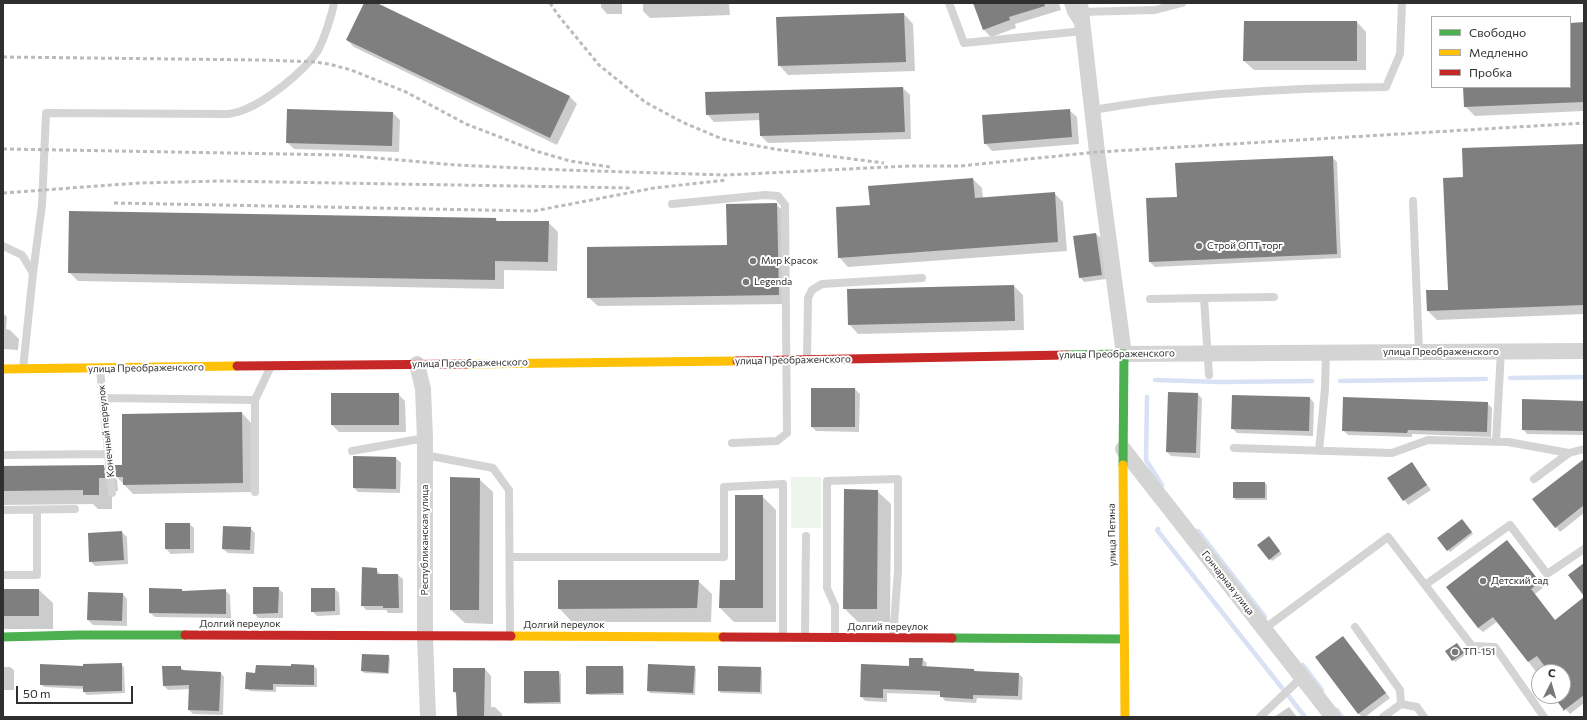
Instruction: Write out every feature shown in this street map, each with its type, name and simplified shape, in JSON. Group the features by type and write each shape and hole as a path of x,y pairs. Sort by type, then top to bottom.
{"street":[{"path":"1076,6 1083,31 1124,354"},
{"name":"улица Преображенского","path":"3,369 23,370 807,360 1208,353 1584,351"},
{"name":"улица Петина","path":"1124,354 1122,449 1125,717"},
{"name":"Республиканская улица","path":"417,364 423,389 425,438 425,636 428,717"},
{"name":"Гончарная улица","path":"1122,449 1333,717"},
{"name":"Долгий переулок","path":"3,637 79,635 1124,639"}],"lane":[{"path":"23,370 42,205 46,113 228,114 246,109 262,100 292,78 317,51 329,22 334,3"},
{"path":"949,3 964,43 1083,31"},
{"path":"1076,6 1155,10 1182,3"},
{"path":"1093,110 1138,102 1212,94 1326,88 1386,87 1400,54 1402,3"},
{"path":"672,204 765,195 778,196 785,205 787,433 777,441 732,443"},
{"path":"1413,201 1419,351"},
{"path":"3,246 22,255 33,273"},
{"path":"807,360 808,298 812,290 822,284 922,278"},
{"path":"1150,299 1274,297"},
{"path":"1204,298 1209,376"},
{"path":"1496,442 1501,351"},
{"path":"1319,451 1325,389 1326,352"},
{"path":"255,492 254,400 271,366"},
{"name":"Конечный переулок","path":"100,369 112,493"},
{"path":"103,398 254,400"},
{"path":"352,451 425,438"},
{"path":"1234,448 1392,453 1428,440 1508,442 1569,453"},
{"path":"1534,479 1569,453 1584,449"},
{"path":"3,455 108,454"},
{"path":"425,455 493,468 510,490 510,636"},
{"path":"835,638 835,606 827,588 828,481 898,479 898,571 892,638"},
{"path":"510,557 724,557 724,487 783,484 783,637"},
{"path":"3,510 75,509"},
{"path":"3,575 37,575 37,510"},
{"path":"1425,585 1510,525 1547,574 1584,550"},
{"path":"805,637 806,536"},
{"path":"1264,629 1388,537 1472,646 1495,647 1544,717"},
{"path":"1355,627 1400,690 1401,704"},
{"path":"1260,717 1302,677"},
{"path":"1383,717 1401,704 1416,707 1424,717"}],"shaded area":[{"path":"791,477 821,477 821,528 791,528"}],"building":[{"path":"364,3 377,3 570,96 550,138 346,40"},
{"path":"973,3 1044,3 1045,6 1009,17 1010,20 983,30"},
{"path":"904,13 906,62 778,66 776,17"},
{"path":"1244,21 1357,21 1357,61 1243,61"},
{"path":"1584,22 1584,102 1464,107 1463,88 1571,88 1571,23"},
{"path":"903,87 905,132 760,136 759,113 706,115 705,92"},
{"path":"287,109 393,112 392,146 286,143"},
{"path":"1070,109 1072,137 984,144 982,115"},
{"path":"1584,144 1584,305 1427,311 1426,290 1448,290 1443,178 1463,177 1462,148"},
{"path":"1333,156 1337,254 1149,262 1146,198 1177,197 1175,163"},
{"path":"973,178 975,198 1055,192 1058,242 838,258 836,207 870,205 868,186"},
{"path":"777,203 779,295 587,298 587,247 727,245 726,204"},
{"path":"69,211 496,218 496,221 549,221 548,262 495,261 495,280 68,273"},
{"path":"1096,233 1102,275 1079,278 1073,236"},
{"path":"1014,285 1015,321 848,325 847,289"},
{"path":"811,388 855,388 855,427 811,427"},
{"path":"1168,392 1198,393 1196,453 1166,452"},
{"path":"331,393 399,393 399,425 331,425"},
{"path":"1232,395 1310,397 1309,431 1231,429"},
{"path":"1343,397 1488,402 1487,432 1408,430 1407,433 1342,431"},
{"path":"1522,399 1584,401 1584,431 1522,430"},
{"path":"242,412 243,483 123,485 123,477 116,477 115,465 122,465 122,414"},
{"path":"353,456 396,457 396,489 353,488"},
{"path":"1584,459 1584,505 1555,528 1532,499"},
{"path":"1412,462 1427,485 1403,501 1387,478"},
{"path":"104,465 105,478 99,478 99,495 83,495 83,490 3,491 3,466"},
{"path":"450,477 480,478 479,610 450,610"},
{"path":"1233,482 1265,482 1265,498 1233,498"},
{"path":"844,489 878,490 877,609 843,609"},
{"path":"735,495 763,495 763,608 719,608 720,580 735,580"},
{"path":"1462,519 1472,532 1447,551 1437,538"},
{"path":"165,523 190,523 190,549 165,549"},
{"path":"223,526 251,527 250,550 222,549"},
{"path":"122,531 124,560 89,562 88,533"},
{"path":"1269,536 1280,551 1269,560 1257,545"},
{"path":"1507,540 1540,582 1531,589 1555,620 1584,597 1584,695 1563,711 1559,704 1571,704 1571,664 1543,664 1537,656 1528,662 1493,617 1478,628 1446,587"},
{"path":"1584,563 1584,596 1568,575"},
{"path":"362,567 377,568 377,574 398,574 399,608 361,606"},
{"path":"558,580 699,580 697,608 558,609"},
{"path":"253,587 279,587 278,613 253,614"},
{"path":"149,588 182,589 182,591 226,589 226,614 149,613"},
{"path":"311,588 335,588 335,611 311,612"},
{"path":"3,589 39,589 39,616 3,616"},
{"path":"88,592 123,593 122,621 87,620"},
{"path":"1343,636 1386,693 1358,714 1315,657"},
{"name":"ТП-151","path":"1457,643 1464,653 1452,661 1445,651"},
{"path":"362,654 389,655 388,673 361,671"},
{"path":"909,658 923,658 922,666 974,669 974,671 1019,673 1018,696 973,695 973,699 940,697 940,691 883,689 883,698 860,697 861,664 909,666"},
{"path":"122,663 122,691 83,692 83,686 40,685 40,664 83,666 83,664"},
{"path":"291,664 314,665 314,685 273,684 273,690 245,689 246,672 255,673 256,665 291,666"},
{"path":"648,664 695,666 693,693 647,691"},
{"path":"162,666 181,666 181,670 221,672 219,711 188,710 189,685 163,686"},
{"path":"586,666 623,666 623,693 586,694"},
{"path":"718,666 761,667 760,692 718,691"},
{"path":"453,668 485,668 484,717 457,717 456,692 453,692"},
{"path":"524,671 559,671 560,702 524,703"}],"waterway":[{"path":"1510,378 1584,377"},
{"path":"1340,381 1486,379"},
{"path":"1155,380 1221,382 1312,381"},
{"path":"1147,397 1146,460 1162,485"},
{"path":"1158,529 1157,530 1282,688"},
{"path":"1198,531 1265,617"},
{"path":"1303,665 1322,690"},
{"path":"1287,694 1305,717"},
{"path":"1337,710 1342,717"}],"railway":[{"path":"550,3 599,65 645,102 682,122 722,139 774,149 884,163"},
{"path":"3,57 260,60 329,64 351,70 406,92 466,124 536,151 570,161 610,167"},
{"path":"3,149 342,155 456,165 726,175 908,166 960,166 1097,152 1584,123"},
{"path":"114,203 534,211 654,188 727,180"},
{"path":"3,193 139,183 221,181 632,188"}],"traffic: fast":[{"path":"1067,355 1124,354 1123,465"},
{"path":"3,637 185,635"},
{"path":"952,638 1124,639"}],"traffic: slow":[{"path":"467,364 737,361"},
{"path":"3,369 237,366"},
{"path":"1123,465 1125,717"},
{"path":"511,636 723,637"}],"traffic: jam":[{"path":"737,361 1067,355"},
{"path":"237,366 467,364"},
{"path":"185,635 511,636"},
{"path":"723,637 952,638"}],"place":[{"name":"Строй ОПТ торг","path":"1199,246"},
{"name":"Мир Красок","path":"753,261"},
{"name":"Legenda","path":"746,282"},
{"name":"Детский сад","path":"1483,581"},
{"name":"ТП-151","path":"1455,652"}]}
